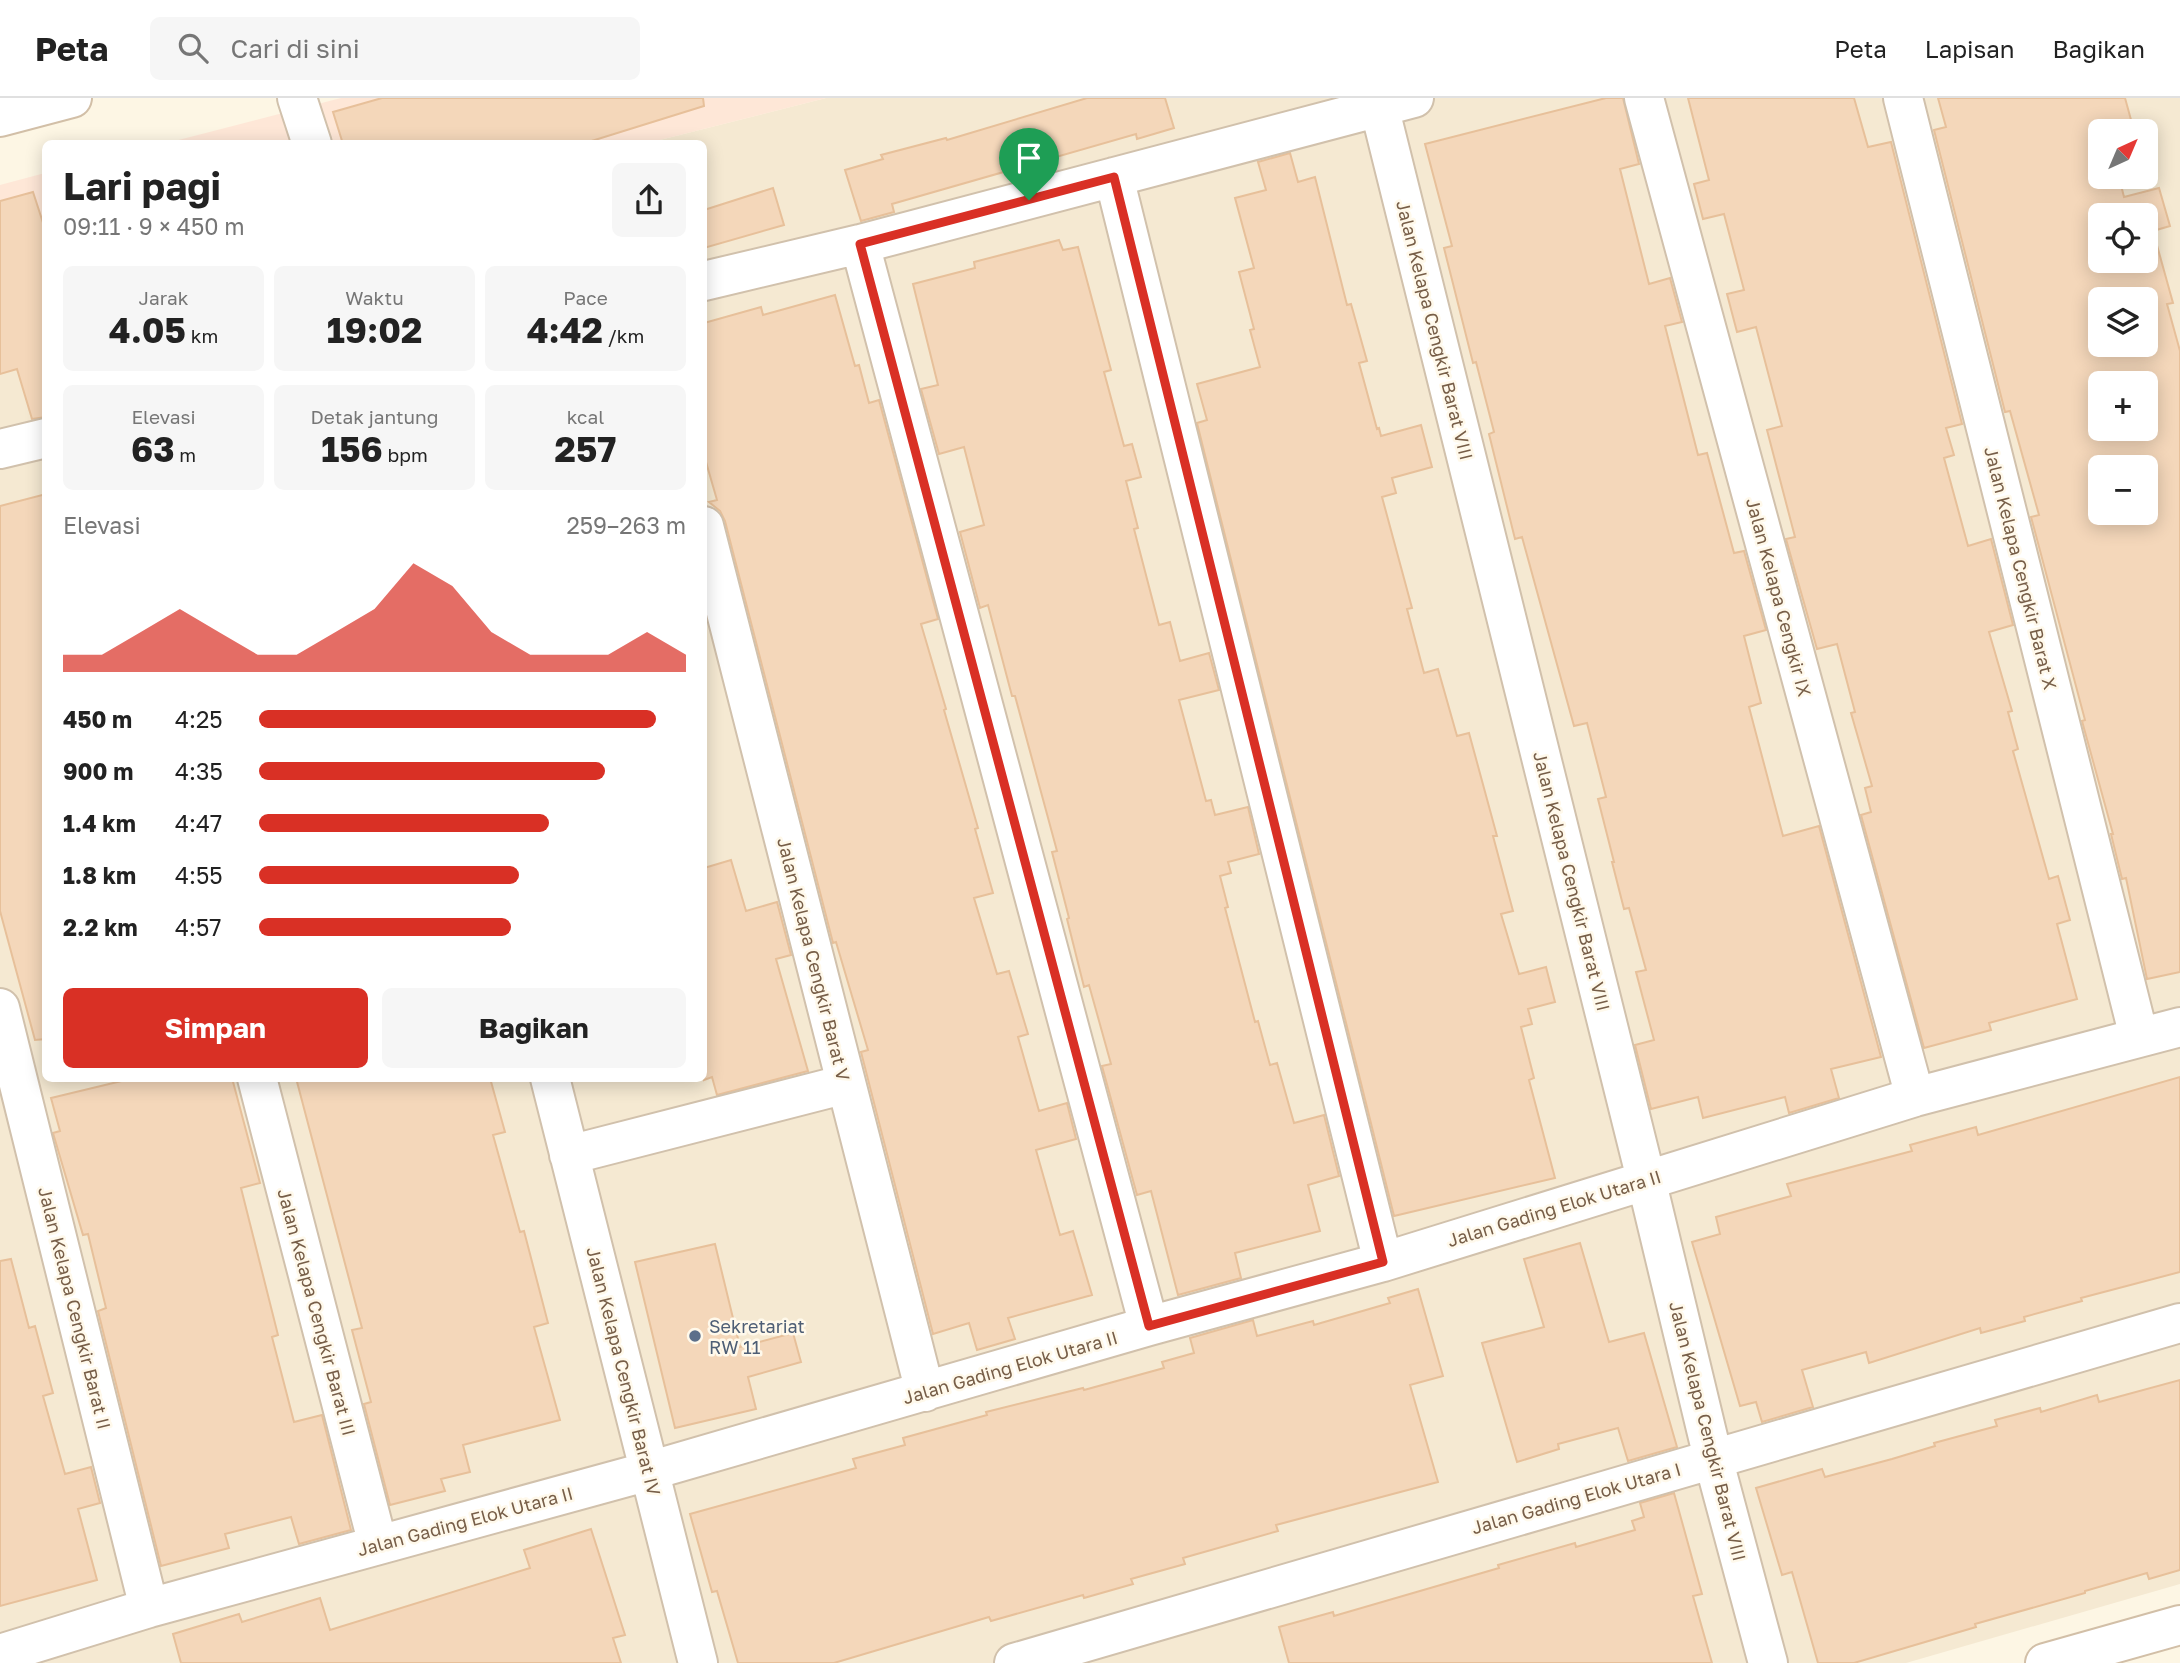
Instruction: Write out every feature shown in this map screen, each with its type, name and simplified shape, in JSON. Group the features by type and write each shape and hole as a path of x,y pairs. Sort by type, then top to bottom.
{"street":[{"path":"0,117 72,98"},
{"path":"270,98 284,140"},
{"path":"297,98 311,140"},
{"name":"Jalan Kelapa Cengkir IX","path":"1644,98 1915,1097"},
{"name":"Jalan Kelapa Cengkir Barat X","path":"1903,98 2139,1037"},
{"path":"707,280 860,244 1390,101"},
{"name":"Jalan Kelapa Cengkir Barat VIII","path":"1390,101 1713,1458 1768,1663"},
{"path":"1114,177 1383,1262"},
{"path":"860,244 1149,1326"},
{"path":"0,449 42,439"},
{"name":"Jalan Kelapa Cengkir Barat V","path":"707,538 925,1392"},
{"name":"Jalan Kelapa Cengkir Barat II","path":"0,1008 149,1608"},
{"name":"Jalan Gading Elok Utara II","path":"0,1654 149,1608 649,1471 1149,1326 1383,1262 1915,1097 2180,1027"},
{"name":"Jalan Kelapa Cengkir Barat III","path":"258,1082 378,1545"},
{"name":"Jalan Kelapa Cengkir Barat IV","path":"551,1082 698,1663"},
{"path":"569,1155 846,1084"},
{"name":"Jalan Gading Elok Utara I","path":"1014,1663 2180,1323"},
{"path":"2045,1663 2180,1625"}],"shaded area":[{"path":"341,98 826,98 660,140 178,140"},
{"path":"826,98 2180,98 2180,1584 1906,1663 0,1663 0,310 42,299 42,1082 707,1082 707,140 660,140"},
{"path":"42,174 42,299 0,310 0,185"}],"building":[{"path":"382,98 703,98 704,106 595,140 342,140 333,112"},
{"path":"1087,98 1165,98 1174,128 1137,139 1136,134 892,204 894,212 861,221 845,170 883,159 881,155 946,138 947,140"},
{"path":"1606,98 1623,98 1639,164 1620,169 1649,284 1670,278 1682,322 1665,326 1698,455 1707,453 1734,553 1744,551 1766,630 1744,636 1761,703 1749,707 1783,836 1819,826 1881,1057 1831,1069 1839,1098 1789,1113 1785,1097 1703,1118 1698,1097 1651,1109 1635,1045 1654,1040 1636,972 1646,970 1629,908 1624,909 1612,862 1598,799 1606,797 1587,723 1574,726 1522,537 1515,539 1489,434 1494,432 1476,362 1473,363 1444,248 1452,246 1425,144"},
{"path":"1688,98 1854,98 1868,147 1891,142 1962,424 1946,428 1954,455 1944,458 1968,546 1991,539 2013,625 1989,632 2012,711 2008,712 2018,749 2013,751 2049,879 2058,876 2070,920 2057,924 2077,999 1989,1023 1991,1030 1924,1048 1861,815 1871,812 1865,788 1872,786 1851,713 1855,712 1837,644 1817,649 1786,539 1795,537 1767,430 1782,426 1756,327 1737,332 1727,294 1744,290 1724,214 1703,219 1694,184 1709,180"},
{"path":"1938,98 2125,98 2131,119 2088,119 2088,189 2122,189 2124,197 2159,188 2170,226 2158,230 2158,203 2088,203 2088,273 2158,273 2158,249 2173,303 2167,304 2180,351 2180,972 2147,979 2126,878 2122,879 2113,834 2082,721 2085,720 2031,517 2039,515 2010,411 2005,412 1934,130 1946,127"},
{"path":"1290,153 1298,182 1315,177 1347,305 1351,304 1367,361 1359,363 1377,429 1379,428 1381,436 1421,425 1432,467 1392,478 1396,493 1382,497 1412,608 1407,609 1424,673 1438,669 1457,736 1469,733 1497,836 1493,836 1513,911 1501,914 1519,974 1546,967 1555,1002 1528,1009 1532,1024 1521,1027 1534,1078 1529,1080 1555,1178 1394,1216 1197,423 1207,420 1197,384 1260,367 1250,330 1254,329 1239,272 1254,268 1235,198 1266,190 1258,162"},
{"path":"773,188 784,225 707,247 707,209"},
{"path":"33,192 42,220 42,418 32,419 17,369 0,374 0,201"},
{"path":"1059,240 1063,250 1078,247 1111,370 1104,372 1124,446 1132,444 1141,477 1126,481 1138,528 1134,529 1159,625 1170,622 1180,661 1209,653 1219,690 1179,700 1206,801 1211,800 1215,815 1248,807 1259,854 1228,862 1231,873 1220,876 1228,907 1225,908 1255,1022 1258,1021 1270,1065 1277,1063 1294,1123 1324,1115 1339,1176 1308,1185 1320,1231 1235,1253 1241,1278 1178,1295 1151,1191 1137,1195 1102,1066 1111,1064 1089,985 1084,987 1067,919 1069,918 1052,852 1057,851 988,605 980,608 960,532 984,525 964,447 939,454 921,389 938,385 913,284 975,268 974,262"},
{"path":"835,295 855,366 859,365 869,403 879,400 938,619 921,624 978,828 975,829 993,893 974,898 997,974 1009,971 1028,1034 1018,1037 1039,1111 1067,1103 1076,1139 1036,1150 1060,1235 1073,1231 1092,1295 1008,1318 1015,1339 977,1350 969,1323 933,1334 861,1052 868,1050 836,942 833,943 725,521 720,511 709,502 717,500 707,465 707,322 761,307 763,315"},
{"path":"42,495 42,1039 35,1040 0,911 0,506"},
{"path":"731,860 746,911 777,902 791,955 776,959 808,1071 717,1095 712,1077 707,1079 707,867"},
{"path":"2180,1077 2180,1272 2081,1298 2082,1301 2024,1317 2025,1321 1981,1333 1980,1328 1869,1363 1866,1352 1802,1370 1813,1407 1762,1422 1756,1402 1740,1406 1692,1242 1720,1234 1716,1217 1791,1196 1787,1184 1912,1151 1910,1145 1976,1127 1978,1135"},
{"path":"117,1082 233,1082 260,1183 241,1188 278,1335 272,1337 294,1422 322,1415 351,1530 299,1544 291,1517 225,1534 229,1548 161,1566 98,1311 106,1308 88,1234 83,1235 53,1133 60,1131 51,1098"},
{"path":"297,1082 491,1082 505,1132 493,1135 520,1232 524,1231 548,1323 534,1327 560,1420 463,1445 470,1472 441,1479 445,1491 390,1505 364,1404 371,1402 352,1330 362,1328"},
{"path":"1580,1243 1609,1342 1644,1333 1677,1447 1628,1461 1618,1428 1558,1444 1559,1449 1517,1462 1482,1343 1544,1327 1524,1259"},
{"name":"Sekretariat RW 11","path":"715,1244 740,1347 793,1333 801,1362 748,1377 756,1409 675,1428 635,1262"},
{"path":"11,1259 29,1328 35,1326 53,1393 43,1396 65,1474 91,1467 100,1503 78,1509 97,1580 0,1606 0,1261"},
{"path":"1418,1289 1443,1376 1410,1385 1438,1482 1276,1525 1278,1531 1183,1558 1185,1564 1131,1579 1133,1584 991,1621 989,1617 834,1663 738,1663 717,1591 712,1592 690,1514 856,1468 853,1459 905,1445 903,1438 987,1415 986,1412 1083,1388 1084,1390 1164,1368 1162,1362 1194,1353 1190,1338 1253,1320 1257,1336 1313,1321 1314,1325 1390,1303 1388,1298"},
{"path":"2180,1380 2180,1570 2149,1579 2147,1573 1854,1663 1818,1663 1792,1572 1782,1575 1756,1488 1822,1469 1825,1477 1892,1459 1935,1446 1934,1443 1997,1426 1995,1420 2040,1408 2041,1412 2097,1395 2099,1402"},
{"path":"1674,1493 1702,1594 1693,1596 1712,1663 1289,1663 1279,1627 1333,1612 1334,1616 1575,1543 1576,1547 1635,1530 1632,1521 1644,1517 1640,1503"},
{"path":"591,1529 625,1635 613,1638 621,1663 181,1663 173,1634 239,1614 242,1622 320,1598 330,1630 530,1568 524,1550"}],"place":[{"name":"Sekretariat RW 11","path":"695,1336"}],"route":[{"path":"1114,177 1383,1262 1149,1326 860,244 1029,200 1114,177"}]}
